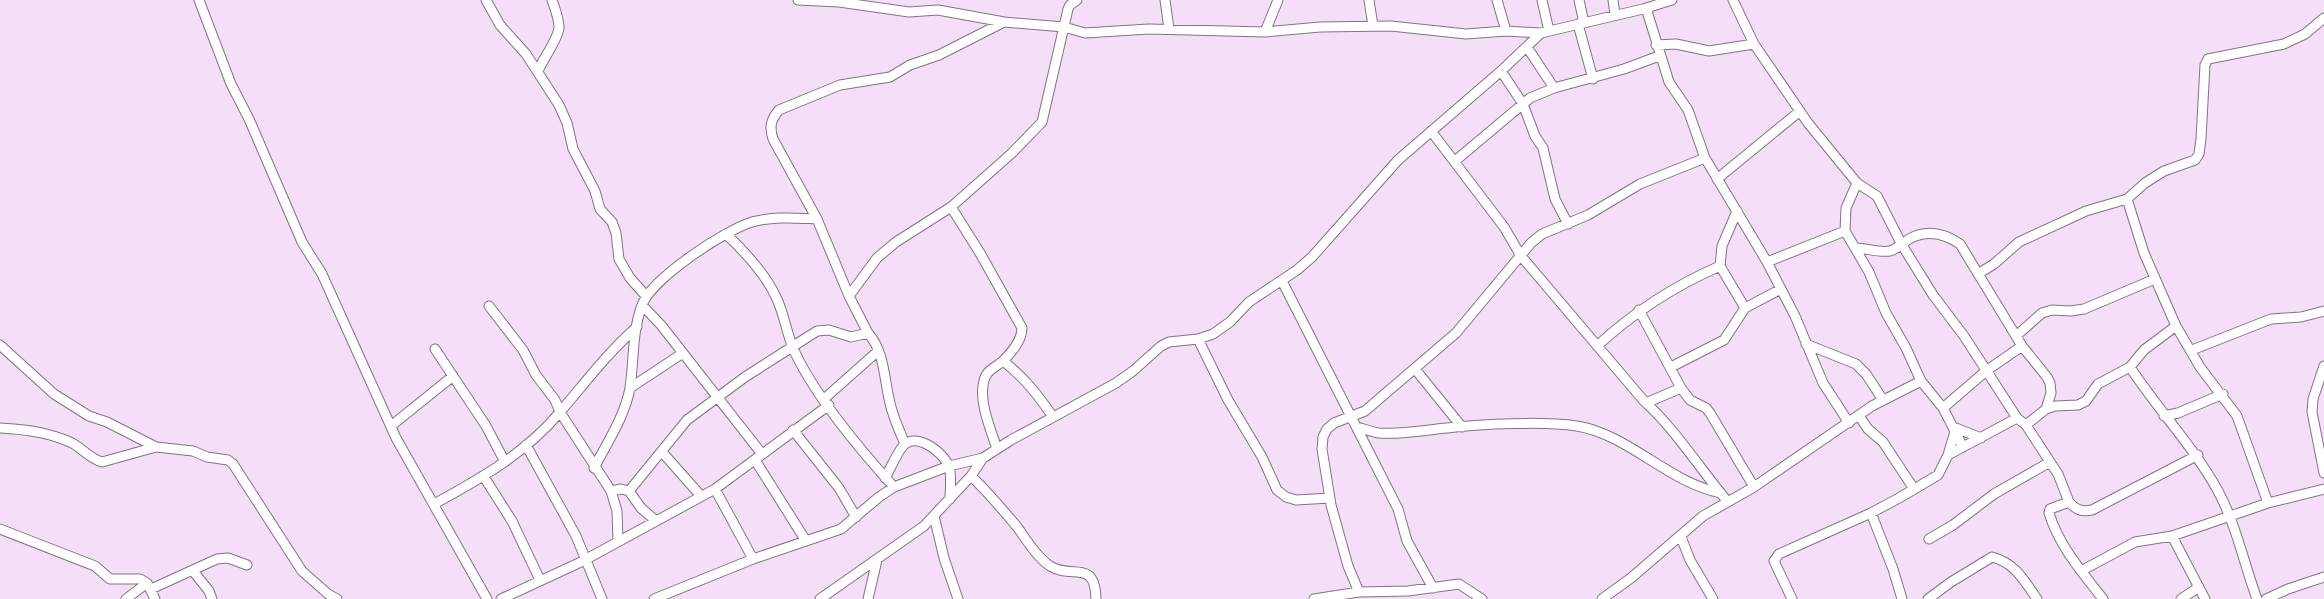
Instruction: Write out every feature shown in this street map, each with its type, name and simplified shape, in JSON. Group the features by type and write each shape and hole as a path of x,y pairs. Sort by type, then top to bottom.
{"street":[{"path":"199,0 231,84 249,119 302,242 322,274 414,472 486,597 476,599"},
{"path":"486,0 500,25 538,71 559,105 567,123 573,149 591,182 600,209 612,222 616,232 618,259 644,301 758,457 806,541"},
{"path":"538,71 544,56 558,34 558,20 552,0"},
{"path":"798,0 840,1 909,12 938,10 1004,22 1064,27 1085,33 1170,29 1265,32 1320,27 1373,26 1425,28 1466,34 1506,31 1545,32 1672,0"},
{"path":"849,296 877,258 896,242 951,207 1012,153 1042,122 1070,5 1077,0"},
{"path":"1165,0 1170,29"},
{"path":"1265,32 1278,0"},
{"path":"1369,0 1373,26"},
{"path":"1497,0 1506,31"},
{"path":"1542,0 1545,32"},
{"path":"1578,0 1593,79"},
{"path":"1613,0 1615,15"},
{"path":"1733,0 1754,44 1800,111 1857,183 1877,196 1902,245 1933,295 2017,418 2026,425 2062,481 2069,502 2076,509 2085,512 2092,510 2198,456"},
{"path":"1646,8 1659,56 1669,82 1688,110 1705,158 1767,262 1823,383 1849,423"},
{"path":"1978,274 1994,264 2019,242 2086,211 2127,199 2145,183 2164,171 2189,163 2197,157 2205,94 2205,65 2208,59 2284,44 2305,34 2324,18"},
{"path":"905,444 892,411 888,384 873,338 868,333 849,296 817,219 773,139 771,123 779,110 840,86 890,77 910,65 939,55 1004,22"},
{"path":"654,599 753,559 841,529 894,487 949,466 983,458 1128,375 1161,346 1169,342 1198,339 1222,329 1249,302 1312,258 1381,178 1431,131 1545,32"},
{"path":"1656,45 1676,44 1709,51 1754,44"},
{"path":"1527,47 1554,88"},
{"path":"1455,161 1530,98 1554,88 1593,79 1659,56"},
{"path":"1501,71 1522,104 1535,136 1543,148 1555,199 1568,224"},
{"path":"1717,179 1800,111"},
{"path":"1431,131 1504,227 1521,256 1646,403 1662,418 1728,502"},
{"path":"1359,592 1348,566 1330,498 1322,449 1323,437 1327,429 1334,423 1365,411 1456,333 1531,243 1542,234 1568,224 1640,184 1705,158"},
{"path":"1857,183 1846,208 1845,231 1870,272 1886,313 1921,380 1956,428 1963,447"},
{"path":"2127,199 2144,253 2176,326 2192,350 2200,367 2223,394 2237,416 2268,503"},
{"path":"951,207 1022,328 1022,334 1017,344 1003,361 993,366 985,375 982,388 986,411 997,449"},
{"path":"1737,210 1722,246 1720,266 1745,308"},
{"path":"594,468 622,414 630,388 632,349 637,326 649,290 726,234 751,222 774,217 817,219"},
{"path":"1767,262 1845,231"},
{"path":"1855,248 1884,252 1893,251 1919,234 1934,233 1950,237 1960,244 2022,346 2050,383 2051,393 2046,409"},
{"path":"726,234 756,266 776,296 793,347 826,402 894,487"},
{"path":"1597,346 1640,310 1693,278 1720,266"},
{"path":"2016,336 2042,313 2052,310 2071,312 2084,309 2155,279"},
{"path":"1282,280 1350,418 1357,427 1398,509 1407,541 1434,588"},
{"path":"1670,367 1724,340 1745,308 1781,289"},
{"path":"489,306 523,350 536,375 555,400 560,412 594,468 611,491 617,511 618,540"},
{"path":"1640,310 1681,388 1690,400 1706,408 1710,413 1754,487"},
{"path":"2192,350 2271,319 2301,317 2324,311"},
{"path":"434,504 484,477 526,445 560,412 618,344 637,326"},
{"path":"2026,425 2046,409 2062,404 2078,405 2086,401 2098,384 2130,367 2144,350 2176,326"},
{"path":"629,491 688,420 716,397 793,347 803,338 817,331 829,330 851,336 868,333"},
{"path":"1198,339 1228,400 1262,457 1277,490 1286,497 1296,500 1330,498"},
{"path":"1806,344 1856,364 1866,374 1883,400"},
{"path":"0,345 32,376 71,407 107,422 156,448"},
{"path":"1943,408 1986,371 2022,346"},
{"path":"435,349 486,426 505,462"},
{"path":"501,599 586,559 715,489 794,430 826,402 878,351"},
{"path":"630,388 683,353"},
{"path":"1003,361 1028,382 1053,417"},
{"path":"2324,366 2313,398 2312,412 2324,473"},
{"path":"2130,367 2164,416 2198,456 2220,494 2258,599"},
{"path":"1415,369 1462,427"},
{"path":"391,426 453,376"},
{"path":"1602,599 1681,537 1703,516 1754,487 1883,400 1921,380"},
{"path":"1646,403 1681,388"},
{"path":"2164,416 2178,413 2223,394"},
{"path":"1859,416 1868,428 1883,442 1914,489"},
{"path":"1948,455 2017,418"},
{"path":"1357,427 1378,433 1410,433 1462,427 1504,425 1578,426 1622,442 1663,469 1701,489 1720,493"},
{"path":"0,428 20,428 72,443 95,460 102,462 156,448 193,451 207,457 228,460 233,464 302,571 328,594 337,599"},
{"path":"1956,428 1981,438"},
{"path":"1792,599 1774,561 1779,554 1871,514 1938,475 1948,455 1956,428"},
{"path":"794,430 839,488 856,517"},
{"path":"885,478 905,444 912,441 924,443 937,449 949,466 950,499"},
{"path":"526,445 586,559 602,599"},
{"path":"662,452 701,496"},
{"path":"820,599 924,526 971,476 983,458"},
{"path":"1929,539 1953,525 1994,494 2050,462"},
{"path":"971,476 997,503 1043,560 1052,567 1075,570 1092,578 1096,599"},
{"path":"484,477 512,521 540,580"},
{"path":"611,491 621,489 629,491 641,508 655,520"},
{"path":"715,489 753,559"},
{"path":"2081,571 2135,542 2172,536 2228,515 2324,489"},
{"path":"2069,502 2050,509 2049,513 2066,552 2103,599"},
{"path":"1871,514 1893,569 1902,599"},
{"path":"934,516 944,558 958,599"},
{"path":"0,529 95,566 110,579 140,578 149,586 155,599"},
{"path":"2172,536 2205,599"},
{"path":"1681,537 1690,560 1713,599"},
{"path":"1928,599 1951,582 1992,557 2006,561 2037,599"},
{"path":"126,599 149,586 194,571 203,564 228,558 247,566"},
{"path":"868,599 878,560"},
{"path":"194,571 209,591 212,599"},
{"path":"2266,599 2288,589 2324,577"},
{"path":"1314,599 1359,592 1408,591 1458,584 1482,599"},
{"path":"2181,599 2199,587"}]}
